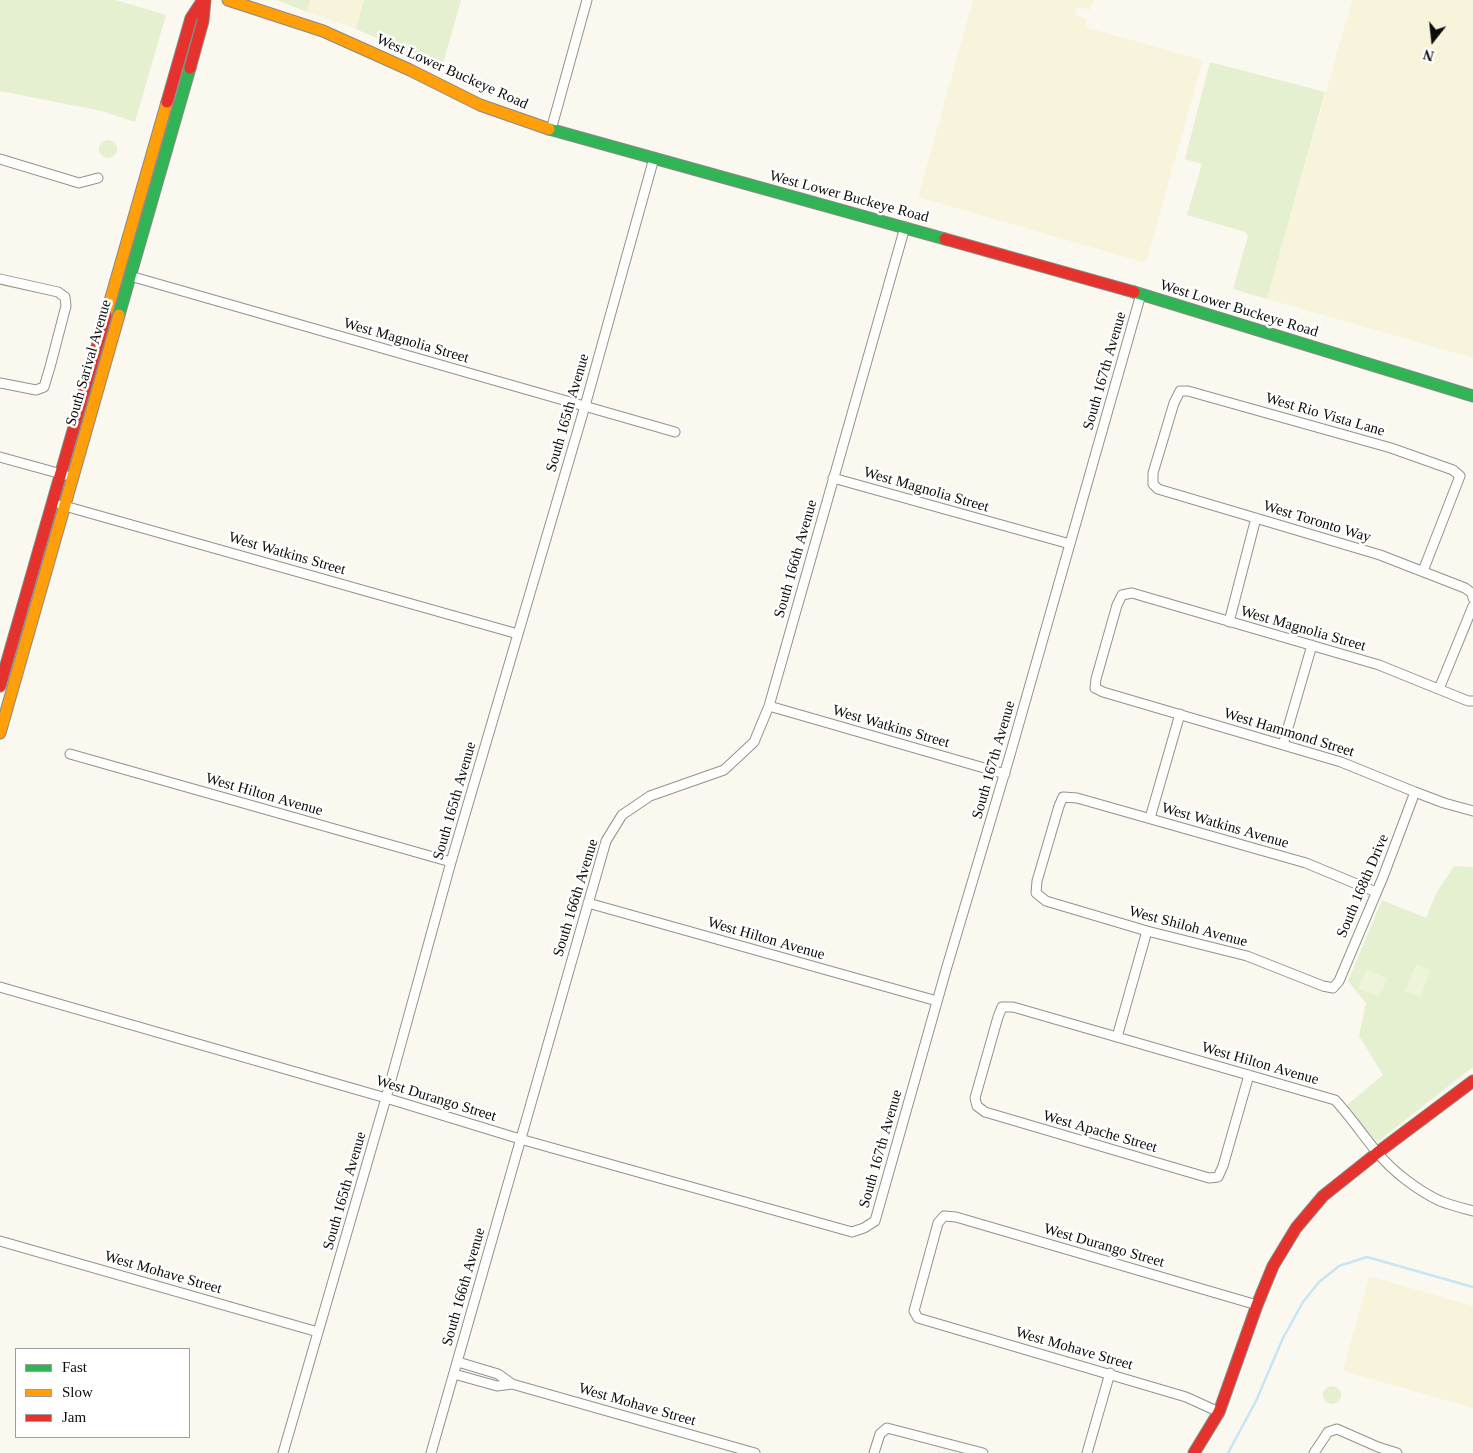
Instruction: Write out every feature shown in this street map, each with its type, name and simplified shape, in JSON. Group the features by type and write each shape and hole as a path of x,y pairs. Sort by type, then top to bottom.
{"main road":[{"name":"South Sarival Avenue","path":"0,686 191,18 204,0"},
{"name":"South Sarival Avenue","path":"0,733 64,504 175,123 203,21 204,0"},
{"name":"West Lower Buckeye Road","path":"228,0 330,34 410,70 480,105 551,130 1141,294 1473,396"},
{"path":"118,273 130,276"},
{"path":"1194,1453 1219,1412 1273,1266 1296,1228 1323,1196 1473,1081"}],"street":[{"path":"551,130 587,0"},
{"name":"South 165th Avenue","path":"284,1453 386,1098 451,862 585,406 654,158"},
{"path":"0,159 79,183 98,178"},
{"name":"South 166th Avenue","path":"431,1453 606,841 622,815 650,796 724,770 754,742 770,706 904,227"},
{"name":"West Magnolia Street","path":"130,276 675,432"},
{"path":"0,279 58,292 65,297 66,306 44,387 36,390 0,383"},
{"name":"South 167th Avenue","path":"864,1228 875,1221 937,1001 1005,774 1141,294"},
{"name":"West Rio Vista Lane","path":"1153,484 1153,473 1174,403 1180,391 1188,390 1391,448 1453,470 1460,476 1423,571"},
{"path":"0,457 60,474 70,474 74,470"},
{"name":"West Magnolia Street","path":"833,478 1070,544"},
{"name":"West Toronto Way","path":"1153,484 1158,489 1380,555 1423,571 1473,595"},
{"path":"50,510 55,506 64,504"},
{"name":"West Watkins Street","path":"64,504 518,634"},
{"path":"1229,622 1256,518"},
{"name":"West Magnolia Street","path":"1095,688 1096,678 1117,605 1122,595 1132,593 1379,665 1473,701"},
{"path":"1439,689 1473,606"},
{"path":"1284,744 1312,645"},
{"name":"West Hammond Street","path":"1095,688 1103,692 1341,762 1444,803 1473,811"},
{"name":"West Watkins Street","path":"770,706 1005,774"},
{"path":"1150,818 1180,714"},
{"name":"West Hilton Avenue","path":"70,754 451,862"},
{"name":"South 168th Drive","path":"1333,988 1339,981 1415,792"},
{"name":"West Watkins Avenue","path":"1036,894 1036,881 1059,806 1064,797 1077,798 1306,863 1376,892"},
{"name":"West Shiloh Avenue","path":"1036,894 1046,901 1147,931 1247,956 1323,986 1333,988"},
{"name":"West Hilton Avenue","path":"588,903 937,1001"},
{"path":"1117,1037 1147,931"},
{"name":"West Durango Street","path":"0,987 852,1232 864,1228"},
{"name":"West Hilton Avenue","path":"976,1106 975,1098 1002,1007 1013,1007 1335,1100 1346,1111 1377,1153 1416,1187 1440,1201 1473,1211"},
{"name":"West Apache Street","path":"976,1106 985,1112 1004,1118 1209,1178 1218,1177 1223,1166 1249,1075"},
{"name":"West Durango Street","path":"918,1318 914,1311 938,1223 944,1216 965,1220 1257,1305"},
{"name":"West Mohave Street","path":"0,1241 318,1332"},
{"name":"West Mohave Street","path":"918,1318 1110,1373 1186,1397 1219,1412"},
{"name":"West Mohave Street","path":"458,1362 498,1374 512,1384 755,1453"},
{"path":"482,1382 486,1370"},
{"path":"1087,1453 1110,1373"},
{"name":"West Mohave Street","path":"454,1374 497,1386 512,1384"},
{"path":"874,1453 880,1434 887,1428 983,1453"},
{"path":"1314,1453 1325,1435 1332,1430 1342,1430 1378,1448 1397,1453"}],"shaded area":[{"path":"310,0 364,0 356,29 307,12"},
{"path":"973,0 1093,0 1090,10 1078,7 1075,15 1087,19 1085,27 1203,60 1146,263 918,197"},
{"path":"1352,0 1473,0 1473,358 1267,299"},
{"path":"1369,1276 1473,1306 1473,1408 1343,1371"}],"green space":[{"path":"0,0 116,0 166,15 135,122 102,111 0,91"},
{"path":"277,0 310,0 307,12"},
{"path":"364,0 461,0 442,67 356,29"},
{"path":"1210,62 1325,92 1267,299 1233,289 1248,236 1245,232 1187,215 1202,164 1185,159"},
{"path":"104,140 112,140 117,145 115,156 104,158 99,153 99,145"},
{"path":"1454,866 1473,867 1473,1067 1377,1142 1346,1106 1383,1075 1359,1036 1366,1003 1348,981 1382,900 1426,918 1437,892"},
{"path":"1416,964 1431,970 1420,997 1405,991"},
{"path":"1366,969 1387,978 1379,997 1358,989"},
{"path":"1332,1386 1338,1389 1341,1395 1338,1401 1332,1404 1326,1401 1323,1395 1326,1389"}],"waterway":[{"path":"1228,1453 1256,1401 1283,1338 1303,1302 1319,1282 1339,1266 1367,1257 1473,1287"}],"traffic: fast":[{"path":"119,315 190,68"},
{"path":"549,129 945,239"},
{"path":"1134,292 1473,396"}],"traffic: slow":[{"path":"228,0 323,31 410,70 480,105 549,129"},
{"path":"106,315 167,102"},
{"path":"0,733 119,315"}],"traffic: jam":[{"path":"167,102 191,18 203,0"},
{"path":"190,68 203,21 205,0"},
{"path":"945,239 1134,292"},
{"path":"0,686 106,315"},
{"path":"1194,1453 1219,1412 1273,1266 1296,1228 1323,1196 1473,1081"}]}
